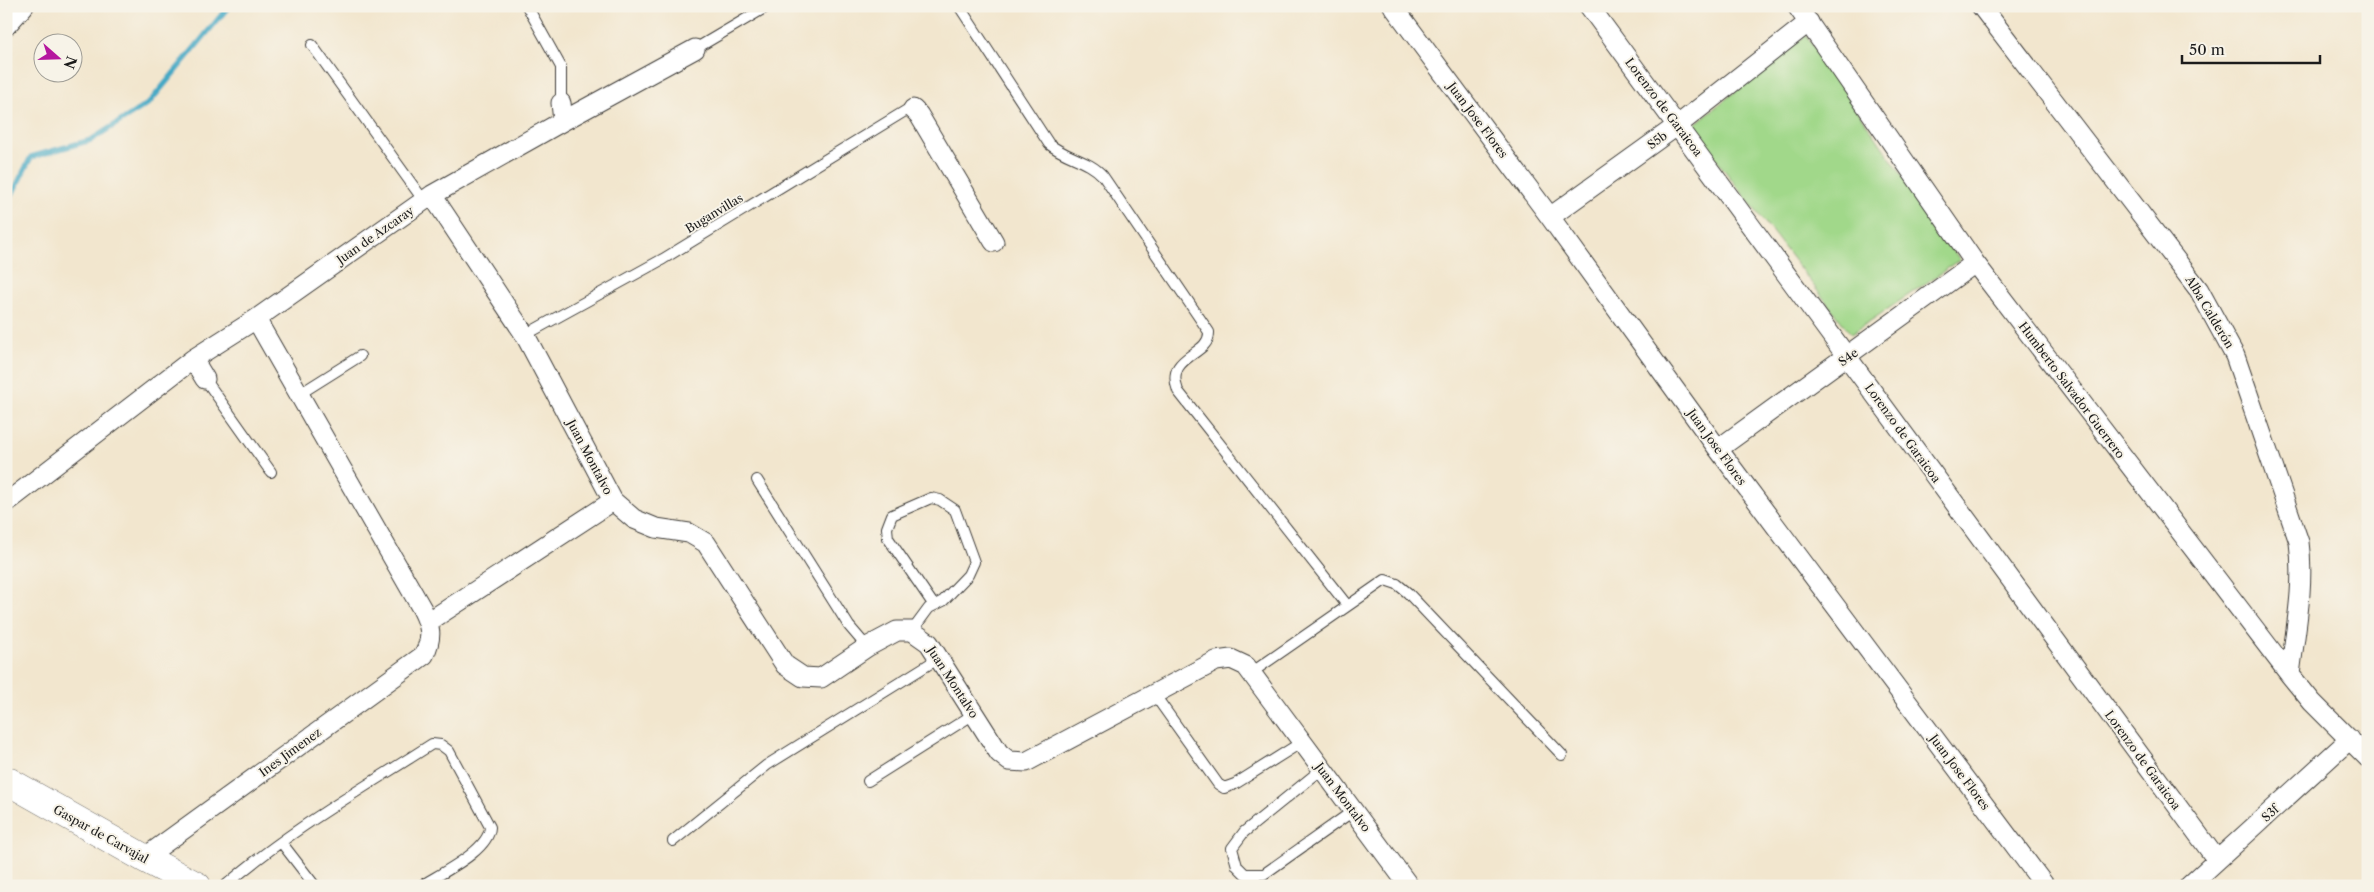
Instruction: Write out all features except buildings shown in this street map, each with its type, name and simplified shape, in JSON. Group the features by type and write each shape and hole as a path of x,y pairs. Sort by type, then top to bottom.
{"street":[{"path":"6,26 24,6"},
{"name":"Juan Jose Flores","path":"1393,6 1550,217 1718,449 2045,886"},
{"name":"Lorenzo de Garaicoa","path":"1589,6 2217,860"},
{"name":"Humberto Salvador Guerrero","path":"1797,6 1976,263 2312,702 2368,758"},
{"name":"Alba Calderón","path":"1981,6 2189,276 2236,356 2299,542 2302,563 2290,674"},
{"name":"S5b","path":"1550,217 1678,125 1809,22"},
{"name":"Juan de Azcaray","path":"6,502 193,359 256,318 428,198 562,112 695,49"},
{"path":"913,108 919,115 994,242"},
{"name":"Juan Montalvo","path":"428,198 525,335 613,501 634,519 656,528 690,532 706,543 785,665 803,677 821,678 867,647 897,632 912,631 929,643 998,752 1009,761 1026,762 1216,661 1231,659 1246,666 1409,886"},
{"name":"S4e","path":"1718,449 1847,358 1976,263"},
{"path":"256,318 428,622 613,501"},
{"path":"193,359 205,379"},
{"name":"Ines Jimenez","path":"144,858 424,655 431,642 428,622"},
{"name":"S3f","path":"2189,886 2350,740"},
{"name":"Gaspar de Carvajal","path":"6,780 197,886"}],"lane":[{"path":"527,6 561,67 562,112"},
{"name":"Juan de Azcaray","path":"695,49 768,6"},
{"path":"959,6 1050,144 1065,156 1097,170 1103,176 1204,324 1209,332 1209,339 1180,363 1175,382 1178,391 1347,605"},
{"path":"312,45 428,198"},
{"name":"Buganvillas","path":"525,335 663,259 910,108 913,108"},
{"path":"298,395 360,356"},
{"path":"205,379 271,472"},
{"path":"757,480 849,626 867,647"},
{"path":"912,631 933,604 943,601 968,575 974,562 955,510 940,500 931,498 892,516 887,528 888,538 933,604"},
{"path":"1251,673 1384,580 1397,584 1408,593 1562,754"},
{"path":"673,841 767,765 939,658"},
{"path":"1154,694 1218,784 1224,788 1235,784 1302,742"},
{"path":"868,781 974,714"},
{"path":"225,886 247,867 282,842 432,744 441,745 449,751 490,827 490,836 478,850 421,886"},
{"path":"1322,770 1244,832 1232,848 1237,866 1245,874 1264,874 1353,810"},
{"path":"282,842 315,886"}],"green space":[{"path":"1806,35 1960,260 1851,334 1691,127"}],"waterway":[{"path":"6,206 31,157 91,140 149,103 229,6"}]}
